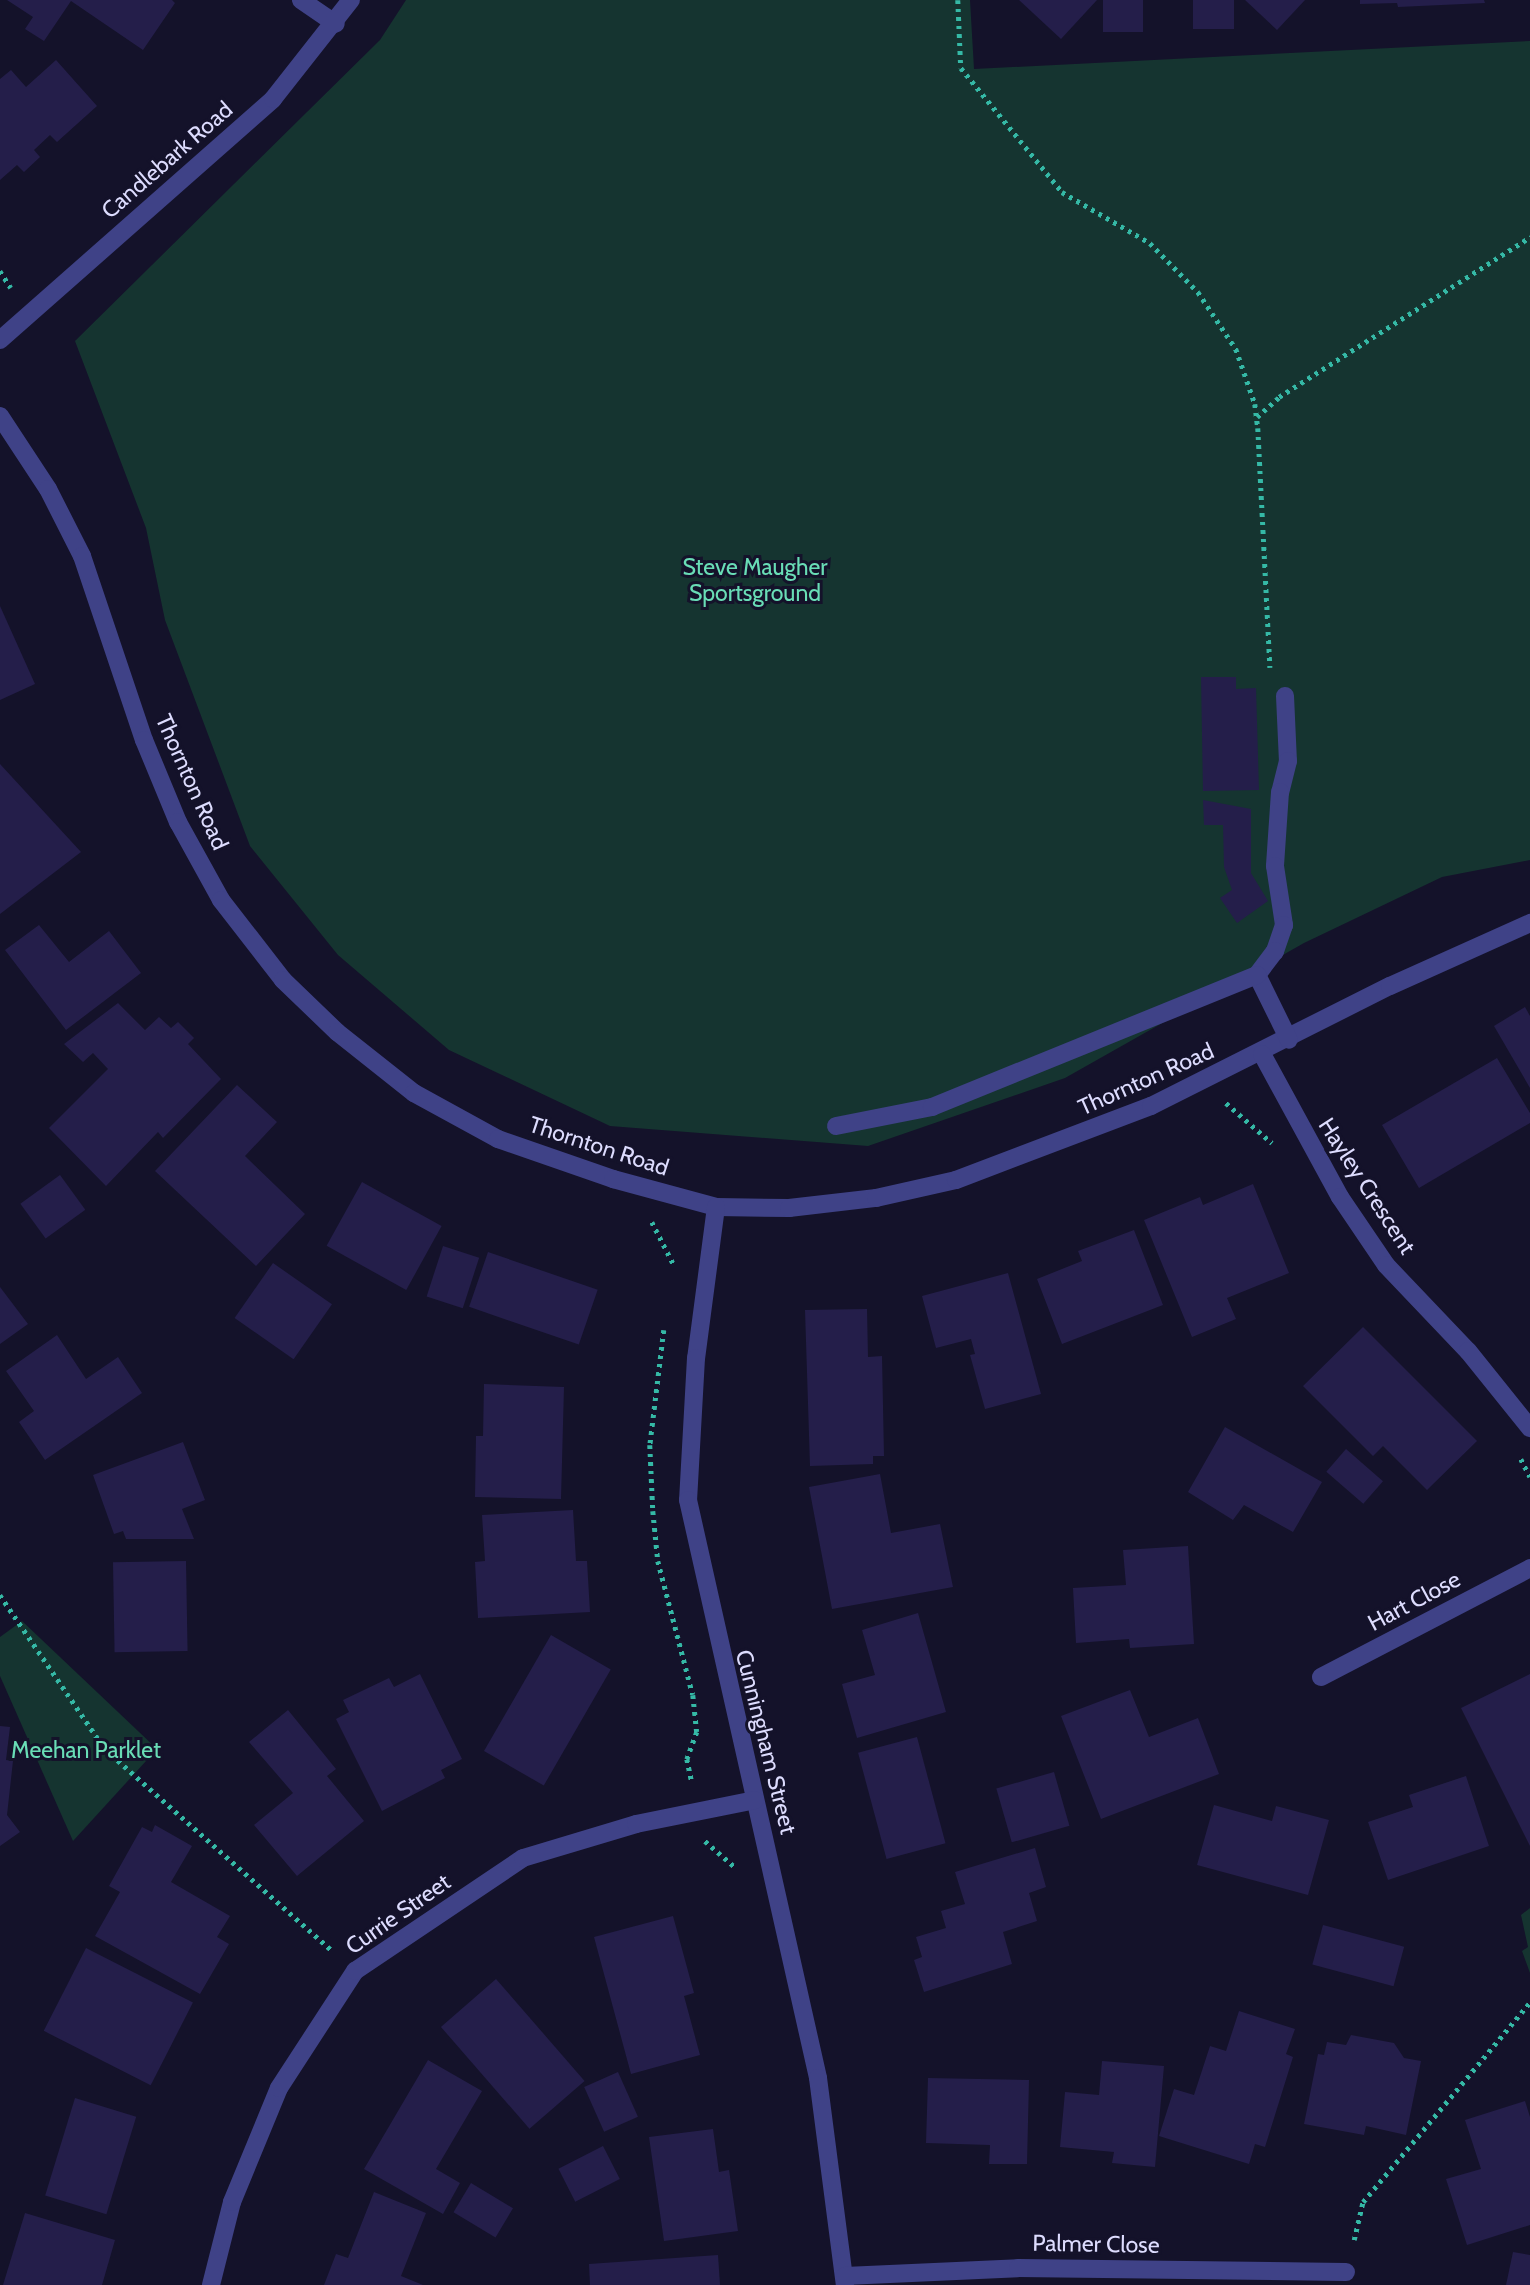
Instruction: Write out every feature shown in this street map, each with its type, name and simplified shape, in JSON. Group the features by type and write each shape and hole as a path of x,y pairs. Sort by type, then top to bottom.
{"street":[{"path":"301,0 336,24"},
{"name":"Candlebark Road","path":"0,340 273,99 336,24 351,0"},
{"name":"Thornton Road","path":"0,416 48,489 82,556 144,740 178,822 221,900 283,980 337,1032 414,1093 498,1139 613,1179 716,1207 789,1208 851,1201 956,1180 1151,1106 1262,1054 1390,986 1530,923"},
{"path":"835,1126 932,1107 1257,975 1275,951 1284,925 1275,866 1280,792 1288,761 1284,696"},
{"path":"1257,975 1289,1040"},
{"name":"Hayley Crescent","path":"1262,1054 1340,1197 1385,1265 1468,1351 1530,1428"},
{"name":"Cunningham Street","path":"716,1207 695,1370 688,1500 818,2078 845,2281"},
{"name":"Hart Close","path":"1321,1677 1530,1569"},
{"name":"Currie Street","path":"211,2285 232,2202 279,2088 355,1971 523,1858 636,1824 755,1800"},
{"name":"Palmer Close","path":"845,2281 1018,2268 1346,2272"}],"path":[{"path":"958,0 961,68 1062,192 1140,236 1198,292 1237,349 1257,417 1270,671 1284,696"},
{"path":"1257,417 1279,397 1530,237"},
{"path":"0,1595 104,1749 355,1971"},
{"path":"1346,2272 1363,2202 1530,2002"}],"green space":[{"name":"Steve Maugher Sportsground","path":"406,0 970,0 974,69 1530,41 1530,860 1442,877 1304,943 1065,1078 868,1146 610,1126 449,1050 338,955 250,846 165,620 146,528 75,341 380,40"},
{"name":"Meehan Parklet","path":"22,1621 157,1749 73,1841 0,1676 0,1637"},
{"path":"1530,1908 1530,1973 1522,1951 1528,1947 1521,1915"}],"building":[{"path":"7,0 172,0 175,3 143,50 71,1 44,41 25,29 33,17"},
{"path":"1019,0 1097,0 1061,39"},
{"path":"1103,0 1143,0 1143,32 1103,32"},
{"path":"1193,0 1234,0 1234,29 1193,29"},
{"path":"1245,0 1305,0 1277,30"},
{"path":"1360,0 1484,0 1485,3 1398,7 1397,3 1360,4"},
{"path":"56,60 97,106 57,142 50,135 34,150 40,157 24,172 17,165 0,180 0,79 11,70 26,87"},
{"path":"0,606 35,684 0,700"},
{"path":"1201,677 1236,677 1236,689 1256,688 1259,790 1203,791"},
{"path":"0,764 81,852 0,914"},
{"path":"1203,800 1251,809 1251,873 1268,901 1237,923 1220,898 1232,890 1224,867 1223,825 1204,825"},
{"path":"39,925 69,962 109,931 141,973 66,1030 5,950"},
{"path":"118,1003 145,1030 159,1017 171,1028 178,1022 194,1038 188,1044 221,1079 163,1138 158,1132 106,1186 49,1128 108,1069 93,1053 83,1062 64,1044"},
{"path":"1525,1007 1530,1016 1530,1088 1494,1026"},
{"path":"1497,1058 1530,1113 1530,1123 1419,1188 1382,1125"},
{"path":"237,1085 277,1122 245,1156 305,1214 256,1266 155,1171"},
{"path":"60,1175 85,1210 46,1239 20,1204"},
{"path":"362,1182 442,1226 406,1290 327,1246"},
{"path":"1253,1184 1289,1273 1227,1298 1236,1319 1192,1337 1144,1220 1200,1197 1203,1205"},
{"path":"1134,1230 1163,1305 1062,1344 1037,1279 1082,1261 1078,1251"},
{"path":"443,1246 479,1258 463,1308 427,1296"},
{"path":"488,1252 598,1290 579,1345 469,1307"},
{"path":"273,1263 332,1304 294,1359 235,1318"},
{"path":"1008,1273 1041,1394 985,1409 970,1355 975,1354 971,1339 936,1348 922,1296"},
{"path":"0,1287 28,1324 0,1344"},
{"path":"867,1309 868,1357 882,1356 884,1456 873,1456 873,1464 810,1466 805,1310"},
{"path":"1363,1327 1477,1441 1427,1490 1383,1446 1373,1456 1303,1386"},
{"path":"57,1335 86,1379 118,1357 142,1393 45,1460 19,1422 34,1411 6,1371"},
{"path":"484,1384 564,1387 561,1499 475,1497 476,1436 483,1436"},
{"path":"1225,1427 1322,1482 1293,1532 1244,1505 1233,1520 1188,1492"},
{"path":"183,1442 205,1500 182,1509 194,1539 126,1539 123,1531 114,1534 93,1475"},
{"path":"1346,1449 1383,1481 1363,1504 1326,1472"},
{"path":"880,1474 891,1533 940,1524 953,1587 832,1609 809,1487"},
{"path":"573,1510 576,1561 587,1561 590,1612 478,1618 475,1562 485,1561 482,1515"},
{"path":"1188,1546 1194,1644 1130,1648 1129,1639 1076,1643 1073,1588 1126,1585 1123,1550"},
{"path":"186,1561 188,1651 115,1652 113,1562"},
{"path":"918,1613 946,1712 857,1738 842,1684 875,1675 862,1630"},
{"path":"551,1635 611,1670 544,1786 484,1751"},
{"path":"420,1674 462,1759 441,1770 445,1778 382,1811 336,1719 349,1712 343,1700 389,1678 394,1687"},
{"path":"1530,1674 1530,1846 1461,1708"},
{"path":"1130,1690 1149,1737 1198,1718 1219,1774 1101,1819 1061,1716"},
{"path":"288,1710 336,1769 327,1776 364,1821 297,1876 254,1825 293,1793 249,1742"},
{"path":"0,1726 10,1727 6,1760 13,1761 7,1815 20,1832 0,1846"},
{"path":"917,1737 945,1843 887,1859 858,1753"},
{"path":"1054,1772 1069,1826 1012,1842 996,1789"},
{"path":"1466,1776 1489,1846 1388,1880 1368,1822 1413,1807 1409,1795"},
{"path":"1214,1805 1272,1821 1276,1806 1329,1820 1308,1895 1197,1865"},
{"path":"155,1825 192,1846 171,1882 230,1916 217,1937 229,1944 200,1994 95,1936 120,1892 109,1886 142,1827 152,1832"},
{"path":"1035,1848 1046,1887 1029,1893 1037,1921 1003,1932 1012,1964 924,1992 914,1960 922,1957 916,1937 946,1928 941,1911 965,1904 955,1872"},
{"path":"673,1916 694,1993 684,1996 700,2055 631,2074 594,1937"},
{"path":"1323,1925 1404,1947 1394,1986 1312,1965"},
{"path":"86,1948 193,2002 151,2085 44,2031"},
{"path":"496,1979 585,2081 529,2129 441,2027"},
{"path":"1239,2011 1295,2029 1286,2054 1293,2057 1265,2147 1255,2144 1249,2164 1159,2136 1174,2089 1194,2095 1210,2046 1226,2051"},
{"path":"1351,2035 1394,2043 1404,2058 1421,2061 1406,2135 1366,2126 1364,2135 1304,2124 1318,2054 1324,2055 1327,2042 1346,2045"},
{"path":"428,2060 482,2091 436,2169 460,2183 443,2214 364,2169"},
{"path":"1102,2061 1164,2066 1155,2167 1112,2163 1114,2152 1060,2147 1065,2092 1099,2095"},
{"path":"618,2072 638,2117 604,2132 584,2087"},
{"path":"928,2078 1029,2080 1027,2164 989,2164 990,2145 926,2143"},
{"path":"75,2098 136,2117 106,2214 45,2196"},
{"path":"1525,2101 1530,2117 1530,2225 1467,2245 1446,2179 1481,2169 1465,2120"},
{"path":"713,2129 719,2172 729,2170 738,2231 664,2241 649,2137"},
{"path":"603,2146 620,2179 575,2202 558,2169"},
{"path":"471,2183 513,2208 495,2237 453,2212"},
{"path":"374,2192 426,2213 401,2276 423,2285 324,2285 336,2254 348,2258"},
{"path":"25,2213 115,2240 102,2285 3,2285"},
{"path":"1513,2252 1530,2255 1530,2285 1506,2285"},
{"path":"718,2255 720,2285 590,2285 589,2264"}]}
